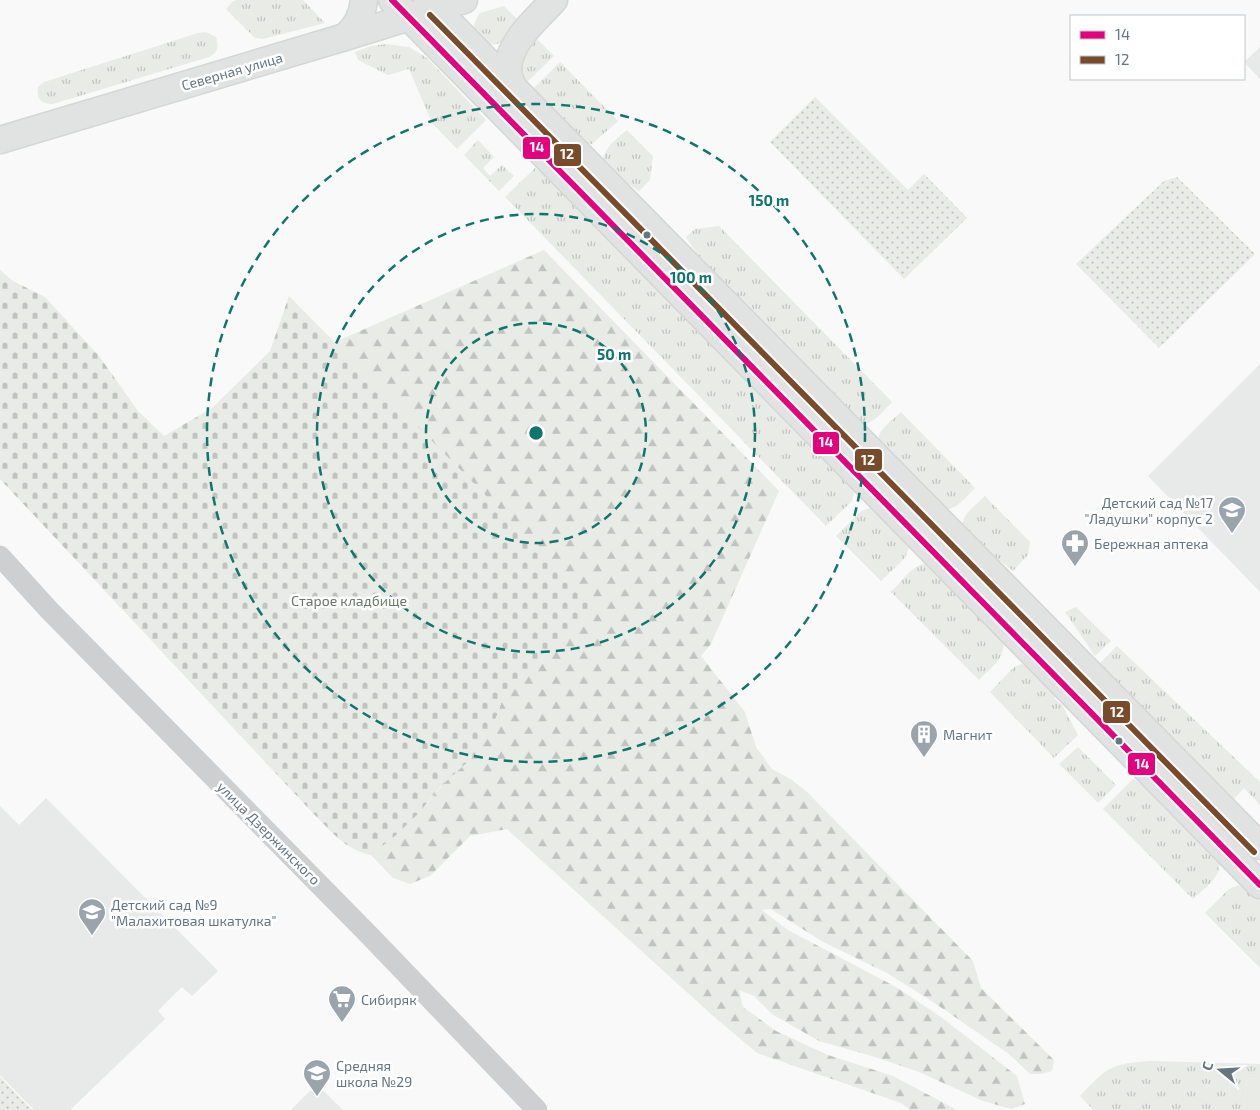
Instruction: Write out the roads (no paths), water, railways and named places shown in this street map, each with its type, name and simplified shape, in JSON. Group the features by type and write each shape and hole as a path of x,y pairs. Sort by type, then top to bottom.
{"main road":[{"path":"345,37 360,19 364,0"},
{"name":"Северная улица","path":"0,140 345,37 416,7 464,0"},
{"path":"514,88 508,71 511,54 522,35 554,0"},
{"path":"416,7 514,88 756,352 1260,885"},
{"path":"416,7 756,352 1260,846"}],"street":[{"name":"улица Дзержинского","path":"0,558 538,1110"}],"place":[{"name":"Детский сад №17 \"Ладушки\" корпус 2","path":"1232,534"},
{"name":"Бережная аптека","path":"1075,567"},
{"name":"Магнит","path":"924,758"},
{"name":"Детский сад №9 \"Малахитовая шкатулка\"","path":"92,936"},
{"name":"Сибиряк","path":"342,1023"},
{"name":"Средняя школа №29","path":"317,1097"}],"park label":[{"name":"Старое кладбище","path":"349,600"}]}
